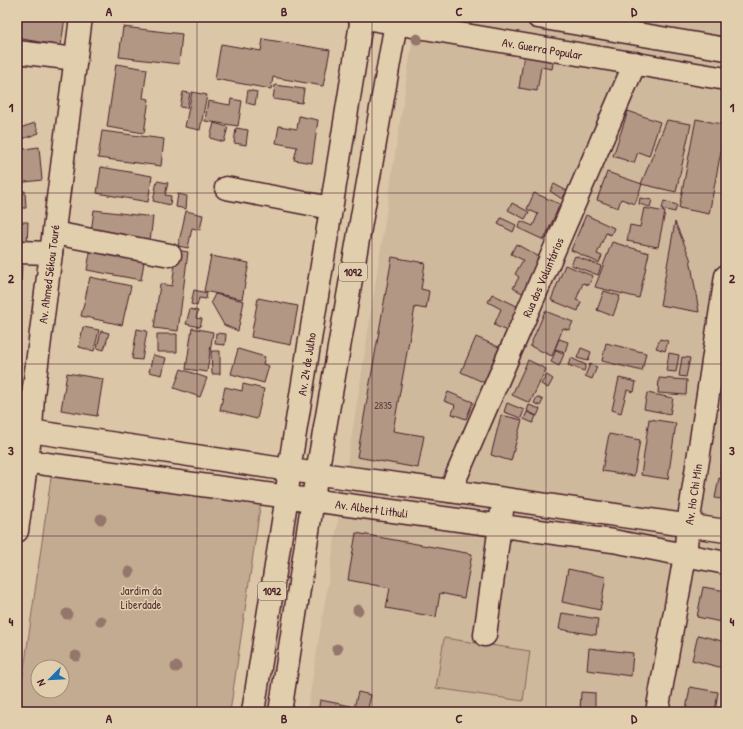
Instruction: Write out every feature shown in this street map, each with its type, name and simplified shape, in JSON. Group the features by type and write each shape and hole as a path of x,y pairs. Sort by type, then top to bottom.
{"street":[{"name":"Av. Ahmed Sékou Touré","path":"17,531 24,430 33,395 81,17"},
{"name":"Av. Guerra Popular","path":"361,17 397,20 726,78"},
{"name":"Av. 24 de Julho","path":"253,712 287,496 289,470 361,17"},
{"path":"538,17 726,49"},
{"name":"1092","path":"280,712 317,473 397,20"},
{"path":"17,52 76,59"},
{"name":"Rua dos Voluntários","path":"450,491 635,63"},
{"path":"226,188 331,208"},
{"path":"17,252 53,243 170,254"},
{"name":"Av. Ho Chi Min","path":"657,712 685,556 688,525 726,276"},
{"path":"24,430 289,470 450,491 726,531"},
{"name":"Av. Albert Lithuli","path":"22,461 613,541 726,563"},
{"path":"485,635 499,525 504,499"}],"shaded area":[{"path":"416,17 726,17 726,712 307,712 360,384"}],"green space":[{"name":"Jardim da Liberdade","path":"53,463 262,494 230,712 18,712"},
{"path":"444,638 530,651 523,701 436,688"}],"building":[{"path":"17,17 65,17 61,46 17,38"},
{"path":"123,27 182,34 179,64 119,57"},
{"path":"263,39 330,50 323,86 273,77 271,89 215,79 221,44 261,51"},
{"path":"524,54 554,58 552,69 541,67 537,91 519,88"},
{"path":"116,64 147,69 143,98 149,99 144,133 107,127"},
{"path":"275,85 304,89 302,103 273,99"},
{"path":"248,90 257,92 255,105 246,103"},
{"path":"183,92 190,93 187,108 180,107"},
{"path":"192,92 207,95 200,130 185,127"},
{"path":"231,99 242,101 238,126 205,121 208,101 230,105"},
{"path":"628,111 660,122 649,156 638,152 634,163 613,156"},
{"path":"299,116 318,120 312,163 294,160 297,147 276,143 279,126 297,129"},
{"path":"696,119 726,125 709,214 679,208"},
{"path":"667,120 691,124 676,192 641,184"},
{"path":"35,123 39,133 17,141 17,129"},
{"path":"214,123 228,127 224,142 210,138"},
{"path":"236,128 248,130 246,145 234,143"},
{"path":"102,131 164,139 161,166 98,158"},
{"path":"39,147 42,180 17,183 17,150"},
{"path":"101,167 152,176 148,202 97,193"},
{"path":"607,172 642,184 635,204 621,199 618,208 597,200"},
{"path":"157,181 168,183 165,195 171,196 170,205 153,201"},
{"path":"554,184 567,191 562,199 550,191"},
{"path":"25,191 26,208 17,208 17,192"},
{"path":"534,193 560,204 544,240 518,228 521,221 533,226 538,214 527,209"},
{"path":"178,194 187,196 186,209 176,207"},
{"path":"640,198 652,200 650,207 639,204"},
{"path":"664,201 677,205 675,212 662,209"},
{"path":"512,203 529,212 525,219 508,210"},
{"path":"644,208 665,212 658,247 627,241 630,225 640,227"},
{"path":"94,210 153,217 150,241 91,233"},
{"path":"186,211 203,215 200,230 192,228 188,248 178,246"},
{"path":"586,215 614,228 611,235 606,233 597,254 602,256 599,263 571,250"},
{"path":"501,218 516,225 513,232 498,224"},
{"path":"17,222 28,222 27,248 17,248"},
{"path":"675,222 690,258 699,312 660,305"},
{"path":"612,242 649,253 639,298 595,287"},
{"path":"516,244 545,260 526,295 513,288 519,277 515,274 523,260 511,254"},
{"path":"91,247 145,256 141,280 87,270"},
{"path":"177,250 188,252 178,331 154,328 160,284 172,286"},
{"path":"211,256 249,263 242,299 204,291"},
{"path":"575,256 601,266 598,275 571,265"},
{"path":"392,257 425,263 421,289 429,291 426,309 415,307 393,431 424,436 418,468 357,457"},
{"path":"17,263 22,263 21,283 17,283"},
{"path":"565,265 593,276 589,285 583,283 576,300 581,302 578,311 551,300"},
{"path":"90,277 131,286 122,325 81,316"},
{"path":"194,290 207,293 206,299 199,298 197,306 191,304"},
{"path":"604,291 620,296 613,316 597,310"},
{"path":"215,294 244,301 238,331 224,325 211,302"},
{"path":"492,294 523,309 511,333 494,325 501,309 488,302"},
{"path":"258,298 298,306 291,345 251,337"},
{"path":"190,309 198,311 196,318 202,319 200,327 186,324"},
{"path":"545,311 573,322 569,330 563,328 552,356 530,346"},
{"path":"83,327 99,330 94,351 79,347"},
{"path":"192,328 213,332 207,372 186,369"},
{"path":"137,329 147,331 142,360 132,359"},
{"path":"101,331 109,333 104,350 97,348"},
{"path":"216,333 226,334 225,345 215,344"},
{"path":"157,334 177,334 177,352 157,352"},
{"path":"476,337 501,348 485,383 461,372"},
{"path":"559,339 568,342 565,352 555,349"},
{"path":"660,339 668,341 665,351 656,348"},
{"path":"606,343 646,353 642,371 602,361"},
{"path":"581,348 591,352 588,361 577,358"},
{"path":"238,349 265,357 263,364 269,366 264,383 231,374"},
{"path":"556,350 564,354 559,366 551,362"},
{"path":"211,351 220,351 220,374 212,374"},
{"path":"669,353 679,355 676,372 666,371"},
{"path":"153,355 166,358 162,375 149,372"},
{"path":"682,357 690,358 686,377 679,376"},
{"path":"571,358 586,365 584,371 568,365"},
{"path":"528,360 546,369 530,403 512,395"},
{"path":"590,364 597,367 592,379 585,376"},
{"path":"181,369 207,378 200,397 174,388"},
{"path":"67,373 103,379 97,416 61,410"},
{"path":"547,375 553,379 548,388 541,384"},
{"path":"619,378 636,382 634,392 627,390 621,413 612,410"},
{"path":"659,378 687,380 686,395 658,393"},
{"path":"243,384 264,389 257,419 220,410 225,387 242,391"},
{"path":"448,392 473,402 466,419 452,414 455,405 444,401"},
{"path":"647,393 673,398 670,414 644,409"},
{"path":"537,397 543,400 540,406 534,403"},
{"path":"507,403 524,410 521,418 504,412"},
{"path":"529,405 540,409 537,416 527,411"},
{"path":"527,412 536,416 533,423 524,419"},
{"path":"501,415 522,420 511,461 491,455"},
{"path":"649,419 676,423 668,479 641,475"},
{"path":"609,434 640,440 634,476 602,471"},
{"path":"721,464 726,464 726,474 720,473"},
{"path":"719,478 726,479 726,500 715,498"},
{"path":"356,533 472,554 464,598 440,593 436,617 386,608 390,588 348,580"},
{"path":"568,569 606,577 600,610 562,602"},
{"path":"703,587 726,591 726,623 697,617"},
{"path":"562,613 598,619 596,635 559,629"},
{"path":"698,635 726,642 726,655 723,668 692,660"},
{"path":"589,648 633,653 631,676 587,670"},
{"path":"690,687 718,692 715,712 694,712 686,710"},
{"path":"358,692 371,695 367,712 353,712"},
{"path":"581,692 595,693 595,712 580,712"},
{"path":"320,700 351,706 350,712 318,712"}]}
